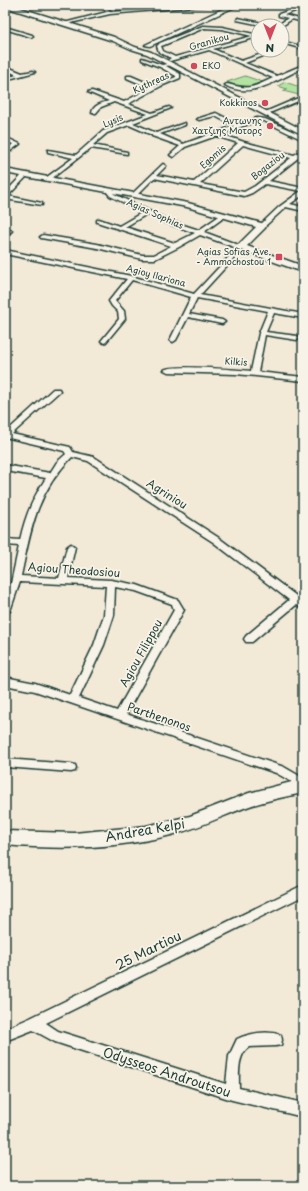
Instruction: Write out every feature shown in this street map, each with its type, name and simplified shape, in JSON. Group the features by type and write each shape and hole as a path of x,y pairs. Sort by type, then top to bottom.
{"main road":[{"path":"5,5 112,38 140,45 166,62"},
{"path":"140,45 228,5"},
{"path":"140,45 236,5"},
{"path":"32,13 66,20 82,19"},
{"path":"78,27 82,19"},
{"path":"140,45 166,62 265,113 287,127 303,133"},
{"name":"Agias Sophias","path":"5,171 49,178 109,191"},
{"path":"109,191 188,205 262,226 241,247"},
{"name":"Agias Sophias","path":"241,247 303,269"},
{"name":"Andrea Kelpi","path":"5,838 41,841 87,840 142,834 189,823 243,802 303,784"}],"street":[{"path":"45,5 56,5"},
{"path":"103,5 110,13"},
{"path":"66,23 110,13 211,5"},
{"path":"303,7 280,14 281,16 303,21"},
{"path":"238,19 250,21"},
{"path":"166,62 160,51 160,45 196,29 216,28 250,34"},
{"path":"7,30 30,36"},
{"name":"Granikou","path":"166,62 250,38"},
{"path":"290,44 302,47"},
{"path":"210,50 277,78"},
{"path":"240,63 253,58"},
{"path":"144,59 166,62"},
{"name":"Kythreas","path":"125,104 154,88 179,77 166,62"},
{"path":"227,85 237,88 250,89 303,66"},
{"path":"5,67 22,75"},
{"path":"294,71 303,73"},
{"path":"5,79 33,72"},
{"path":"129,77 154,88"},
{"path":"90,92 152,114"},
{"path":"265,113 303,97"},
{"path":"94,112 95,109 100,106 113,101"},
{"name":"Lysis","path":"49,178 71,162 105,132 169,108"},
{"path":"199,119 216,114 238,126"},
{"path":"173,155 183,146 257,119 287,127 303,138"},
{"path":"129,123 183,146"},
{"path":"154,134 183,124"},
{"path":"216,134 242,143 294,157"},
{"path":"5,139 17,144 5,153"},
{"name":"Egomis","path":"196,184 242,143"},
{"path":"90,146 125,153"},
{"path":"50,151 77,157"},
{"name":"Bogaziou","path":"196,184 244,194 264,182 294,157 303,152"},
{"path":"134,195 164,166"},
{"path":"5,196 26,174"},
{"path":"154,176 196,184"},
{"path":"264,182 303,191"},
{"name":"Agias Sophias","path":"109,191 112,195 147,212 199,233 241,247"},
{"path":"262,226 303,191"},
{"path":"5,196 40,204"},
{"path":"286,205 303,209"},
{"path":"121,227 147,212"},
{"path":"43,237 97,246 146,257 159,256 199,233 224,215"},
{"path":"99,221 177,246"},
{"path":"173,340 195,296 241,247"},
{"name":"Agioy Ilariona","path":"5,252 131,278 195,296 303,316"},
{"path":"104,342 122,319 121,311 112,301 131,278"},
{"path":"254,373 262,333 271,311"},
{"path":"186,315 222,322"},
{"path":"262,333 296,338"},
{"name":"Kilkis","path":"168,370 208,370 254,373 303,379"},
{"path":"6,435 56,391"},
{"name":"Agriniou","path":"6,435 67,449 70,454 91,459 216,540 299,603"},
{"path":"5,611 16,579 28,522 40,493 60,464 70,454"},
{"path":"5,468 51,476"},
{"path":"5,542 23,543"},
{"path":"63,581 71,547"},
{"name":"Agiou Theodosiou","path":"16,579 111,583 137,588 175,602"},
{"path":"73,700 99,645 109,614 111,583"},
{"name":"Agiou Filippou","path":"119,716 179,610 175,602"},
{"path":"249,639 299,603"},
{"name":"Parthenonos","path":"5,681 35,687 280,770 303,784"},
{"path":"5,763 71,768"},
{"name":"25 Martiou","path":"5,1035 34,1023 303,890"},
{"name":"Odysseos Androutsou","path":"34,1023 55,1036 232,1093 303,1110"},
{"path":"232,1093 236,1056 240,1045 246,1041 276,1040"}],"green space":[{"path":"245,76 266,83 246,87 237,86 227,82"},
{"path":"285,82 303,88 303,96 283,91 287,89 278,86"}],"place":[{"name":"EKO","path":"194,66"},
{"name":"Kokkinos","path":"265,103"},
{"name":"Αντωνης Χατζιης Μοτορς","path":"270,126"},
{"name":"Agias Sofias Ave. - Ammochostou 1","path":"279,257"}]}
